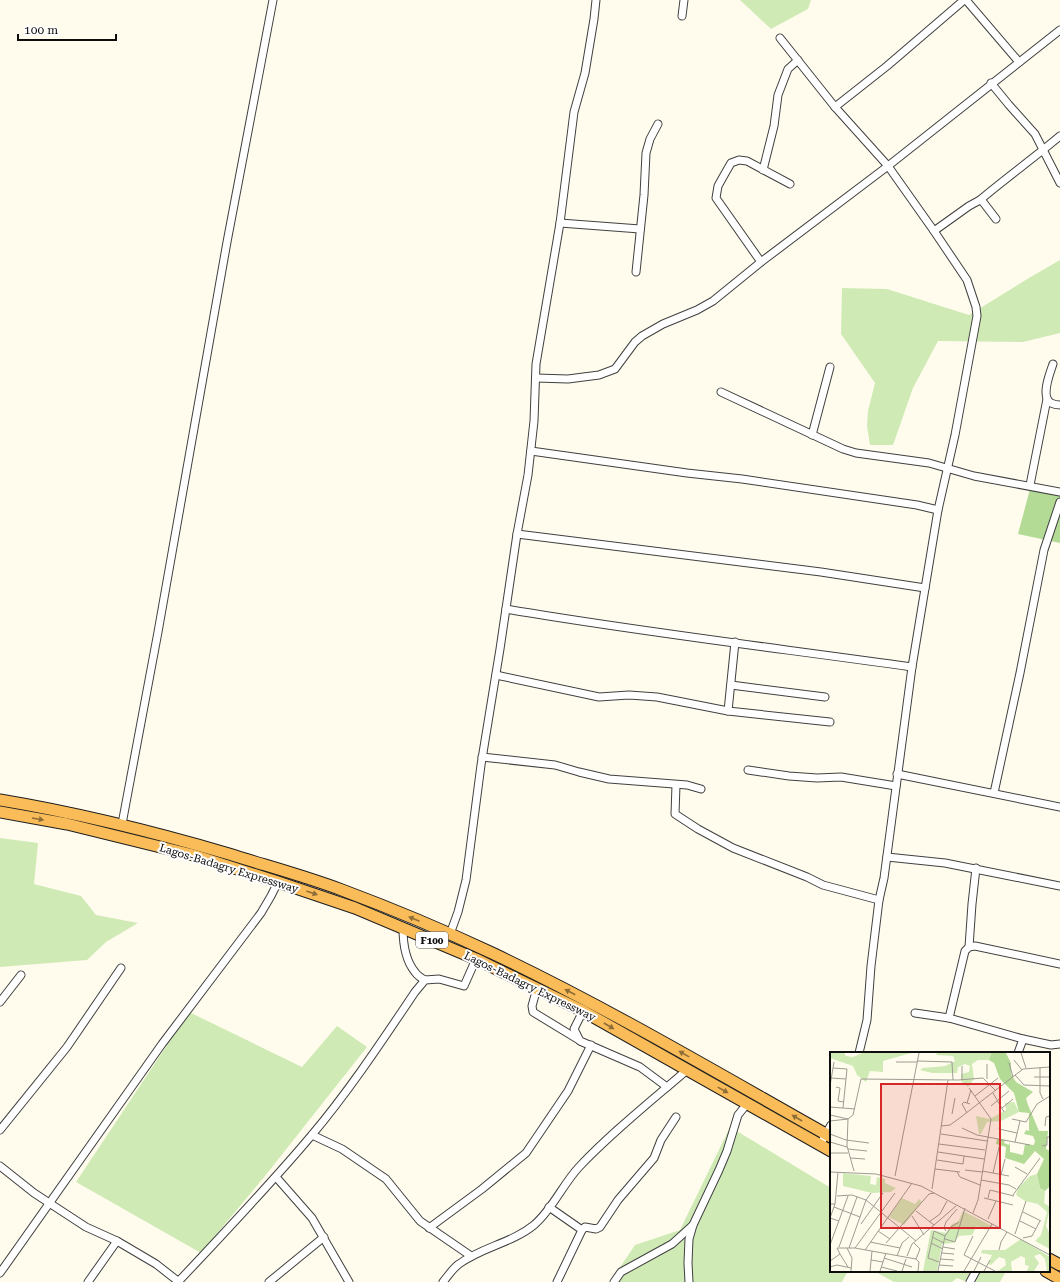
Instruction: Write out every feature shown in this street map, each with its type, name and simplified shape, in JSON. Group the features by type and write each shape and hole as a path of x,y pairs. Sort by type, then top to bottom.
{"highway":[{"name":"Lagos-Badagry Expressway","path":"0,800 122,824 268,866 341,890 450,934 539,976 829,1132"},
{"name":"Lagos-Badagry Expressway","path":"0,812 67,824 193,855 355,908 476,959 583,1011 830,1150"},
{"path":"1050,1260 1060,1265"},
{"path":"1048,1272 1060,1278"}],"street":[{"path":"122,824 158,632 227,242 273,0"},
{"path":"450,934 458,912 466,880 482,757 531,451 536,364 560,222 574,112 585,73 596,0"},
{"path":"682,16 684,0"},
{"path":"835,107 887,66 965,0 1019,62"},
{"path":"536,378 568,379 598,375 615,368 635,342 642,336 663,324 706,306 761,262 888,166 991,83 1060,30"},
{"path":"780,38 835,107 888,166 967,280 976,307 977,316 955,435 938,510 912,667 887,857 879,900 871,966 867,1020 859,1052"},
{"path":"763,170 774,126 778,95 788,69 798,60"},
{"path":"991,83 1009,106 1035,134 1060,183"},
{"path":"636,272 644,195 646,153 650,139 658,124"},
{"path":"934,231 980,200 1013,173 1022,168 1060,136"},
{"path":"761,262 716,198 718,186 731,163 739,160 747,162 790,184"},
{"path":"980,200 996,219"},
{"path":"560,222 640,229"},
{"path":"1030,485 1047,399 1045,391 1053,364"},
{"path":"812,435 830,367"},
{"path":"721,392 812,435 843,449 856,453 929,462 974,476 1030,485 1060,492"},
{"path":"1047,399 1051,403 1060,405"},
{"path":"531,451 687,473 742,479 917,505 938,510"},
{"path":"994,793 1020,673 1044,550 1060,502"},
{"path":"517,534 813,571 925,588"},
{"path":"506,609 593,624 912,667"},
{"path":"728,711 735,642"},
{"path":"496,675 599,697 629,695 645,696 728,711 830,722"},
{"path":"731,685 824,697"},
{"path":"482,757 555,765 609,779 676,784 701,789"},
{"path":"748,770 789,776 817,778 842,777 896,786"},
{"path":"897,774 1060,806"},
{"path":"676,784 675,814 698,829 733,848 808,876 823,885 879,900"},
{"path":"887,857 976,868 1060,886"},
{"path":"969,947 976,868"},
{"path":"0,1272 162,1044 261,913 278,882"},
{"path":"402,928 402,942 408,959 415,972 424,980"},
{"path":"949,1018 965,951 969,947 975,946 1060,964"},
{"path":"0,1166 34,1193 86,1227 117,1241 156,1264 178,1282 276,1176 312,1134 359,1074 414,992 424,980 439,978 464,986 476,959"},
{"path":"0,1130 67,1047 121,968"},
{"path":"0,1002 21,975"},
{"path":"537,988 532,1006 533,1012 580,1041 640,1067 667,1087"},
{"path":"580,1041 574,1029 583,1011"},
{"path":"915,1013 949,1018 1023,1039 1051,1045 1060,1044"},
{"path":"1018,1052 1023,1039"},
{"path":"429,1228 482,1189 526,1153 568,1091 591,1045"},
{"path":"443,1282 458,1265 471,1256 516,1237 535,1224 577,1168 626,1121 687,1070"},
{"path":"689,1282 689,1239 693,1225 719,1170 738,1115 748,1104"},
{"path":"557,1282 582,1230 585,1227 596,1229 600,1227 618,1200 654,1158 661,1140 676,1117"},
{"path":"820,1145 829,1132"},
{"path":"312,1134 342,1149 386,1179 420,1221 471,1256"},
{"path":"276,1176 312,1218 349,1282"},
{"path":"549,1207 582,1230"},
{"path":"614,1282 620,1272 672,1244 693,1225"},
{"path":"269,1282 324,1237"},
{"path":"88,1282 117,1241"},
{"path":"970,1282 975,1272"}],"green space":[{"path":"740,0 811,0 808,9 771,29"},
{"path":"1060,260 1060,333 1023,342 938,341 913,388 893,445 870,445 867,426 868,411 875,383 841,334 842,288 887,289 969,315"},
{"path":"1030,489 1060,495 1060,543 1018,534"},
{"path":"0,838 38,843 34,884 81,896 96,915 138,923 106,942 87,960 0,967"},
{"path":"189,1012 302,1067 337,1026 367,1047 265,1176 201,1253 76,1182"},
{"path":"730,1127 830,1187 830,1272 847,1272 842,1282 610,1282 635,1245 680,1230"},
{"path":"876,1272 1005,1272 1000,1282 967,1282 957,1278 952,1282 894,1282"}]}
